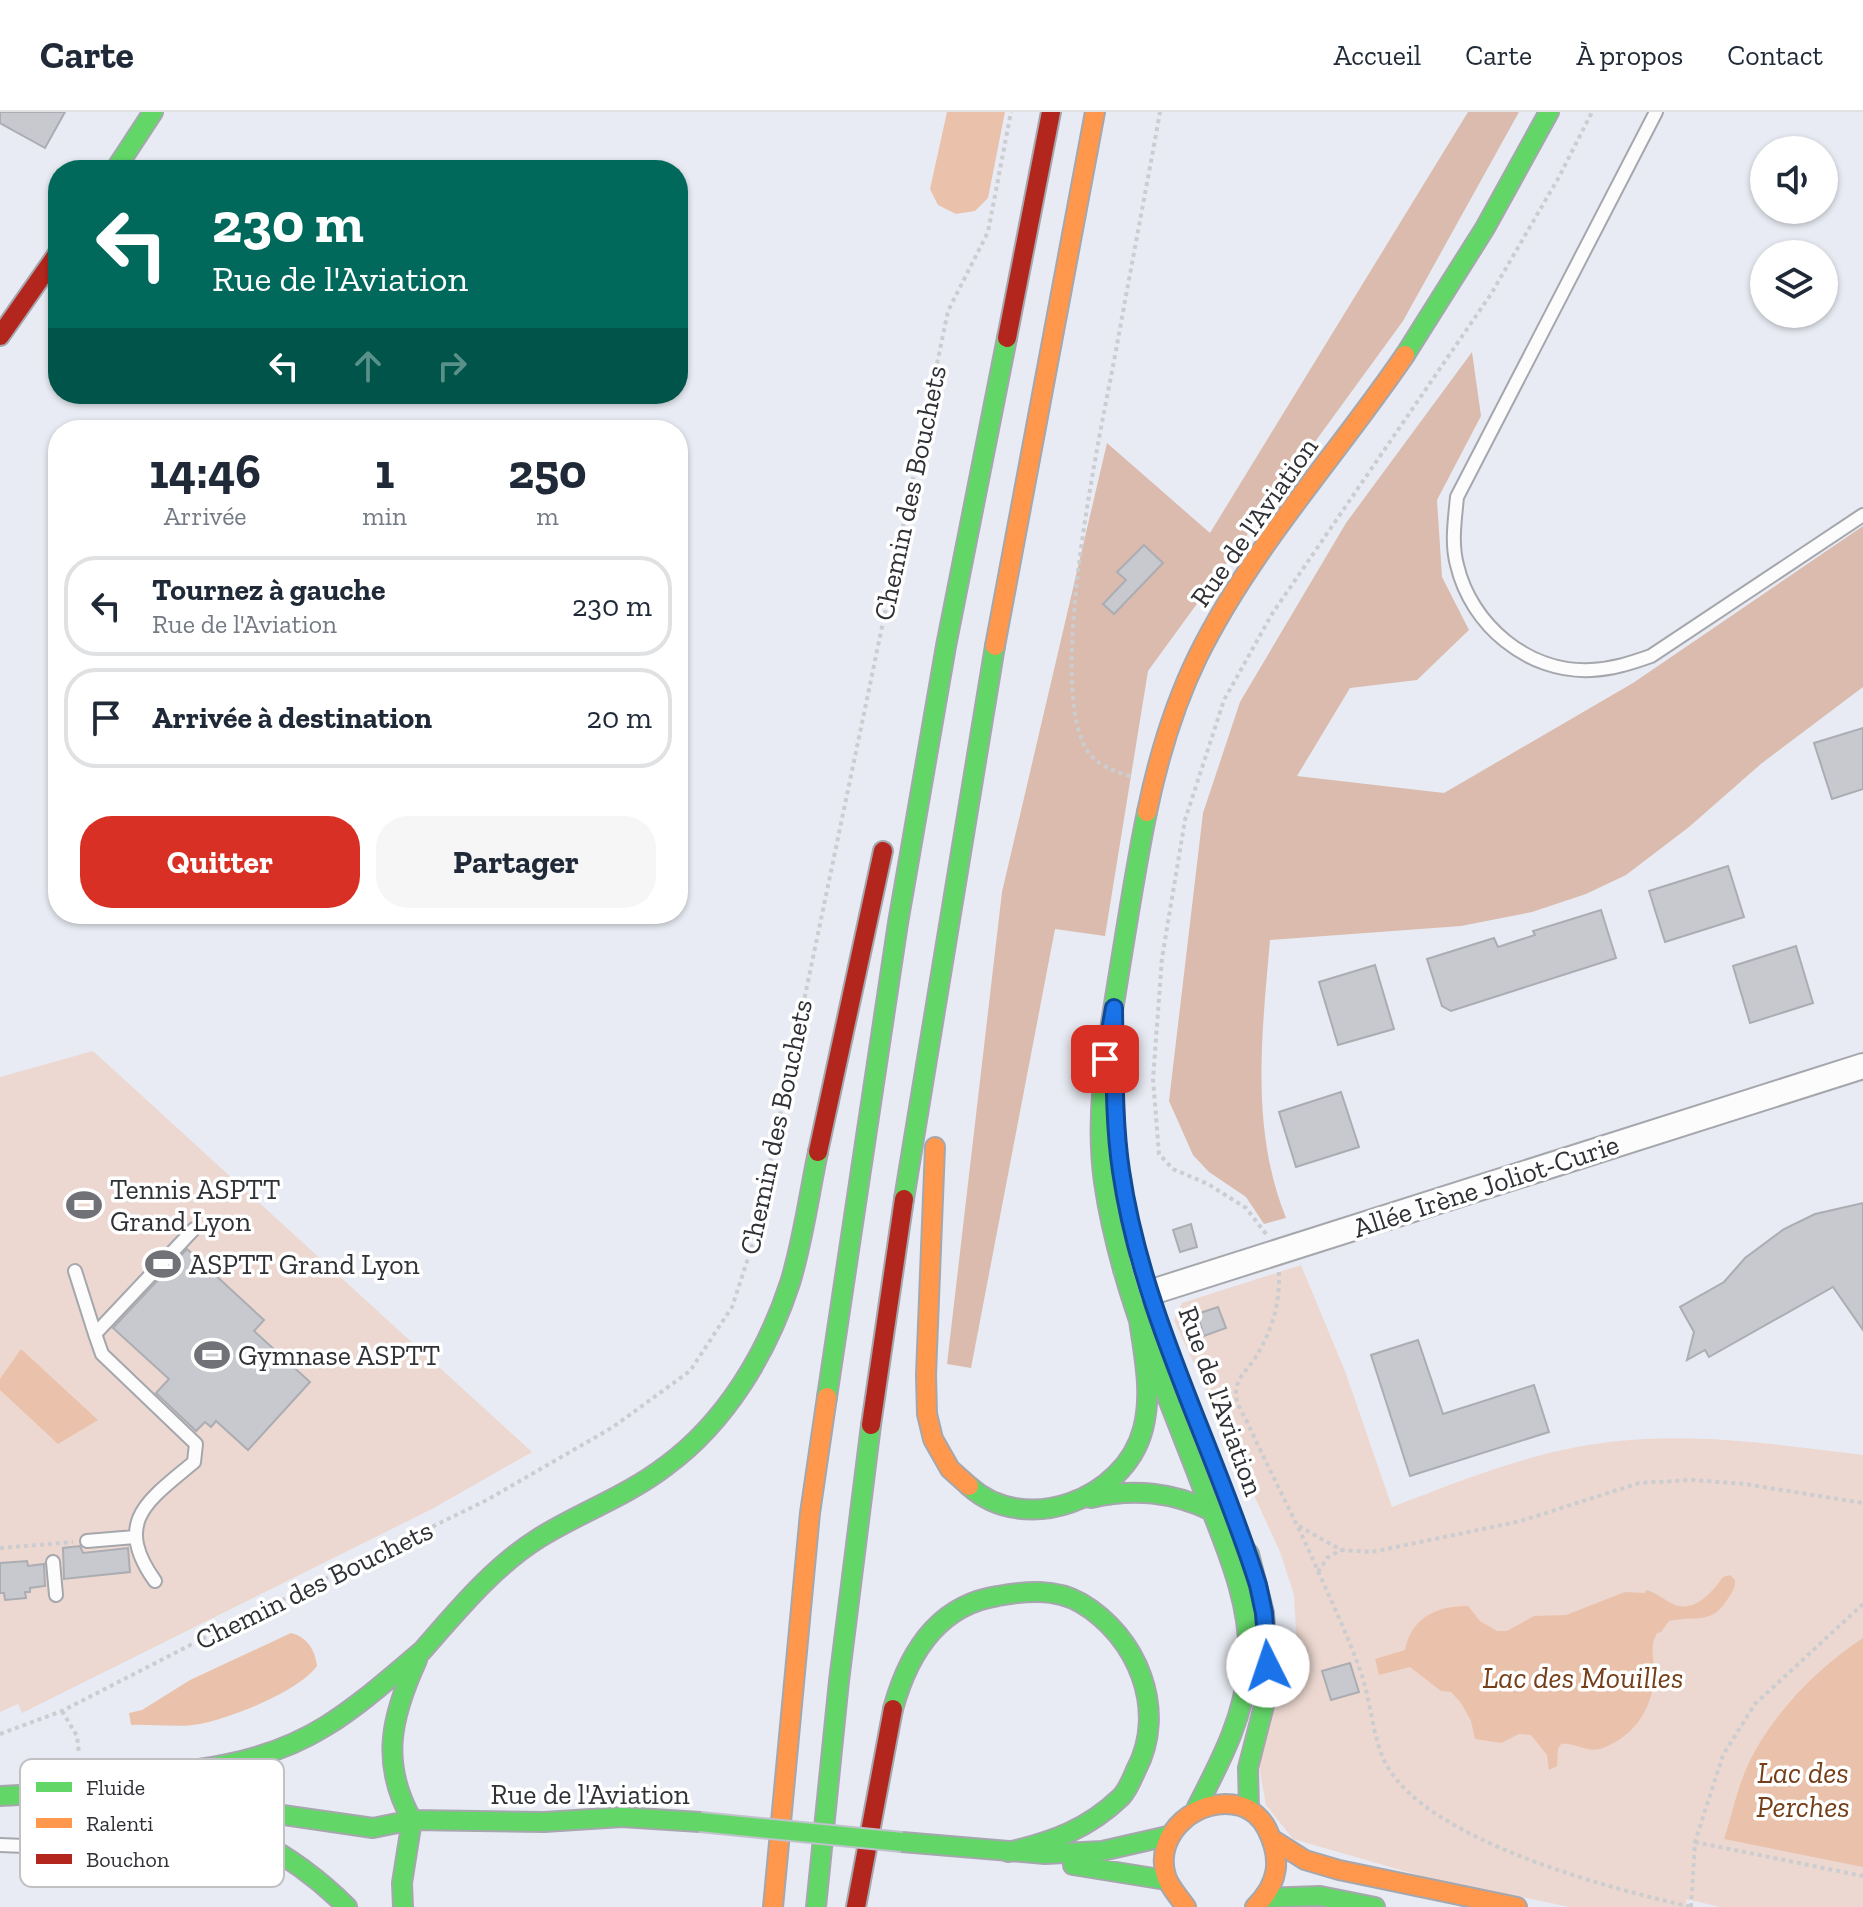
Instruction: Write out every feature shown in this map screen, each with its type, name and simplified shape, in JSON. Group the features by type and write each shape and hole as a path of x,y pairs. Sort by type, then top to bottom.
{"main road":[{"path":"122,160 153,112"},
{"path":"773,1907 812,1498 898,923 946,646 1051,112"},
{"path":"816,1907 834,1712 885,1311 945,925 990,664 1095,112"},
{"name":"Rue de l'Aviation","path":"1008,1852 1102,1851 1168,1836 1185,1815 1197,1807 1230,1742 1246,1690 1249,1645 1242,1594 1138,1313 1131,1257 1101,1161 1100,1084 1151,783 1180,699 1217,621 1264,547 1417,338 1549,112"},
{"path":"0,336 48,267"},
{"path":"908,761 946,646"},
{"path":"245,1759 273,1752 312,1735 341,1716 422,1651 481,1585 538,1537 636,1487 691,1450 744,1384 769,1339 790,1282 887,834"},
{"path":"945,925 927,1309 926,1404 932,1437 939,1452 967,1487 994,1502 1037,1511 1119,1492 1162,1491 1212,1511 1249,1554"},
{"name":"Rue de l'Aviation","path":"1114,1008 1115,1107 1125,1194"},
{"path":"1091,1498 1122,1471 1143,1433 1147,1393 1138,1313"},
{"name":"Rue de l'Aviation","path":"1184,1388 1249,1554 1264,1613 1269,1686 1248,1768 1249,1810"},
{"path":"856,1907 890,1721 901,1681 918,1647 943,1619 976,1600 1019,1590 1051,1592 1075,1600 1101,1616 1133,1650 1150,1694 1150,1736 1135,1778 1114,1806 1082,1829 1008,1852"},
{"path":"403,1907 403,1871 412,1820 401,1801 394,1777 391,1745 398,1702 422,1651"},
{"name":"Rue de l'Aviation","path":"0,1796 20,1795"},
{"path":"284,1797 311,1800"},
{"path":"1197,1807 1214,1803 1232,1804 1249,1810 1260,1818 1275,1841 1305,1860 1339,1870 1517,1907"},
{"name":"Rue de l'Aviation","path":"373,1807 412,1820"},
{"name":"Rue de l'Aviation","path":"284,1815 373,1828 412,1820 544,1822 635,1817 1008,1852 1166,1880"},
{"path":"1168,1836 1163,1851 1166,1880 1174,1895 1186,1907"},
{"path":"1260,1903 1278,1871 1275,1841"},
{"path":"284,1855 347,1907"},
{"path":"1260,1903 1294,1893 1334,1897 1375,1907"}],"street":[{"name":"Allée Irène Joliot-Curie","path":"1131,1257 1138,1286 1154,1298 1274,1255 1863,1066"}],"lane":[{"path":"1656,112 1457,497 1456,564 1471,601 1493,631 1514,648 1539,660 1564,669 1621,667 1651,656 1863,515"},
{"path":"95,1334 194,1229"},
{"path":"75,1271 102,1354 196,1444 194,1462 148,1500 135,1526 139,1558 155,1581"},
{"path":"87,1541 135,1537"},
{"path":"53,1562 56,1595"},
{"path":"0,1845 20,1846"}],"path":[{"name":"Chemin des Bouchets","path":"0,1734 62,1711 487,1500 613,1427 690,1371 732,1307 754,1240 948,311 988,232 1011,112"},
{"path":"1151,783 1109,770 1095,758 1086,748 1073,705 1075,595 1100,437 1160,112"},
{"path":"1592,112 1559,177 1491,294 1272,614 1224,700 1185,820 1162,958 1153,1079 1159,1154 1173,1169 1208,1184 1246,1208 1267,1235 1278,1268 1280,1295 1276,1318 1255,1358 1239,1377 1235,1396 1269,1472 1298,1526 1361,1672 1384,1762 1400,1785 1433,1810 1488,1842 1543,1865 1612,1889 1691,1907 1695,1842 1723,1755 1755,1704 1863,1604"},
{"path":"1298,1526 1341,1550 1372,1552 1521,1521 1639,1483 1693,1480 1745,1484 1863,1503"},
{"path":"0,1548 87,1541"},
{"path":"1318,1572 1327,1558 1341,1550"},
{"path":"62,1711 77,1736 79,1754"},
{"path":"1695,1842 1863,1876"}],"shaded area":[{"path":"1468,112 1519,112 1403,321 1148,671 1105,936 1055,929 971,1368 947,1364 1002,892 1107,443 1210,533"},
{"path":"1472,352 1481,416 1437,500 1442,577 1469,630 1417,680 1350,688 1297,776 1444,793 1633,683 1863,526 1863,687 1762,763 1689,827 1626,875 1586,894 1532,912 1461,926 1270,940 1262,1046 1263,1115 1267,1150 1286,1218 1264,1224 1246,1197 1209,1172 1193,1155 1169,1101 1203,813 1240,702 1346,523"},
{"name":"ASPTT Grand Lyon","path":"93,1051 532,1452 432,1509 22,1713 18,1704 0,1712 0,1077"},
{"path":"1301,1265 1345,1371 1392,1507 1526,1459 1609,1442 1682,1438 1863,1455 1863,1907 1720,1907 1686,1899 1687,1907 1570,1907 1425,1877 1293,1839 1266,1805 1259,1766 1275,1702 1299,1687 1294,1595 1280,1552 1174,1320 1182,1303"}],"water":[{"path":"947,112 1005,112 988,198 975,211 956,214 938,205 930,189"},
{"path":"21,1349 98,1420 58,1444 0,1390 0,1379"},
{"name":"Lac des Mouilles","path":"1730,1575 1735,1580 1734,1589 1716,1612 1703,1618 1669,1621 1657,1633 1653,1646 1654,1682 1648,1706 1635,1726 1603,1748 1587,1749 1561,1744 1557,1766 1549,1770 1547,1755 1531,1735 1519,1734 1501,1743 1475,1739 1471,1721 1461,1703 1451,1692 1441,1691 1410,1667 1379,1675 1375,1659 1405,1650 1408,1638 1420,1621 1446,1608 1468,1606 1480,1621 1497,1631 1507,1631 1534,1616 1566,1615 1625,1592 1645,1593 1646,1590 1675,1605 1690,1606 1703,1599 1723,1577"},
{"path":"291,1633 302,1637 309,1645 317,1666 281,1694 246,1710 200,1724 131,1725 129,1713 142,1710 190,1680"},
{"name":"Lac des Perches","path":"1863,1638 1863,1867 1724,1839 1743,1775 1768,1730 1812,1679"}],"building":[{"path":"0,112 65,112 45,148 0,123"},
{"path":"1144,545 1163,563 1114,614 1103,604 1126,580 1117,572"},
{"path":"1863,728 1863,789 1832,799 1814,743"},
{"path":"1728,866 1744,917 1665,942 1649,891"},
{"path":"1601,910 1616,958 1451,1011 1442,1006 1427,959 1494,938 1498,947 1535,935 1533,931"},
{"path":"1796,946 1813,1003 1750,1023 1733,966"},
{"path":"1375,965 1394,1029 1338,1045 1319,982"},
{"path":"1341,1092 1359,1147 1296,1167 1279,1112"},
{"path":"1863,1203 1863,1330 1833,1287 1709,1357 1705,1350 1687,1360 1694,1332 1680,1307 1724,1282 1745,1258 1784,1229 1815,1214"},
{"path":"1191,1224 1197,1247 1180,1252 1173,1230"},
{"name":"Gymnase ASPTT","path":"187,1249 264,1320 254,1331 310,1382 248,1450 216,1421 211,1427 205,1422 196,1431 156,1393 169,1379 113,1328"},
{"path":"1218,1307 1226,1328 1204,1336 1197,1314"},
{"path":"1418,1340 1443,1414 1534,1385 1549,1432 1410,1476 1371,1355"},
{"path":"80,1546 83,1553 128,1548 130,1572 64,1579 63,1548"},
{"path":"27,1561 28,1566 44,1564 45,1586 30,1588 30,1592 25,1592 26,1598 5,1600 4,1593 0,1593 0,1563"},
{"path":"1350,1663 1359,1692 1331,1700 1322,1671"}],"traffic: fast":[{"path":"122,160 153,112"},
{"path":"1405,355 1485,228 1549,112"},
{"path":"827,1397 898,923 946,646 1007,338"},
{"path":"904,1199 995,646"},
{"path":"1147,812 1107,1051 1101,1103 1101,1155 1111,1221 1131,1297 1226,1548 1246,1618 1248,1666 1242,1704 1230,1739 1197,1807"},
{"path":"422,1651 506,1562 539,1538 651,1477 688,1448 726,1407 756,1360 781,1309 799,1251 818,1152"},
{"path":"969,1486 992,1501 1017,1508 1044,1509 1070,1503 1095,1491 1116,1475 1133,1454 1146,1415 1146,1371 1138,1313"},
{"path":"816,1907 839,1681 871,1425"},
{"path":"1091,1498 1122,1493 1153,1494 1212,1511"},
{"path":"1212,1511 1249,1554 1264,1613 1269,1686 1248,1768 1249,1810"},
{"path":"893,1709 907,1669 929,1635 942,1621 977,1601 1029,1592 1061,1595 1081,1603 1101,1617 1118,1635 1142,1676 1149,1723 1145,1747 1130,1784 1108,1808 1082,1826 1040,1844 1008,1852"},
{"path":"250,1759 302,1740 339,1718 422,1651"},
{"path":"412,1820 396,1779 393,1740 401,1701 417,1660"},
{"path":"0,1796 20,1795"},
{"path":"284,1815 373,1828 412,1820 544,1822 622,1817 700,1822"},
{"path":"403,1907 402,1883 412,1820"},
{"path":"700,1822 902,1842"},
{"path":"902,1842 1045,1854 1102,1851 1168,1836"},
{"path":"284,1856 347,1907"},
{"path":"1073,1865 1166,1880"},
{"path":"1265,1898 1320,1896 1375,1907"}],"traffic: slow":[{"path":"995,646 1095,112"},
{"path":"1147,812 1174,713 1198,656 1220,616 1269,539 1405,355"},
{"path":"935,1147 927,1414 933,1439 950,1469 969,1486"},
{"path":"773,1907 810,1513 827,1397"},
{"path":"1186,1907 1166,1876 1166,1845 1173,1832 1195,1812 1225,1804 1240,1806 1259,1818 1275,1850 1273,1880 1255,1907"},
{"path":"1275,1841 1305,1860 1339,1870 1517,1907"}],"traffic: jam":[{"path":"1007,338 1051,112"},
{"path":"0,336 48,267"},
{"path":"818,1152 883,851"},
{"path":"871,1425 904,1199"},
{"path":"856,1907 893,1709"}],"place":[{"name":"Tennis ASPTT Grand Lyon","path":"84,1205"},
{"name":"ASPTT Grand Lyon","path":"163,1264"},
{"name":"Gymnase ASPTT","path":"212,1355"}],"route":[{"path":"1105,1059 1114,1008 1115,1107 1121,1170 1130,1218 1192,1413 1249,1554 1264,1613 1268,1666"}]}
